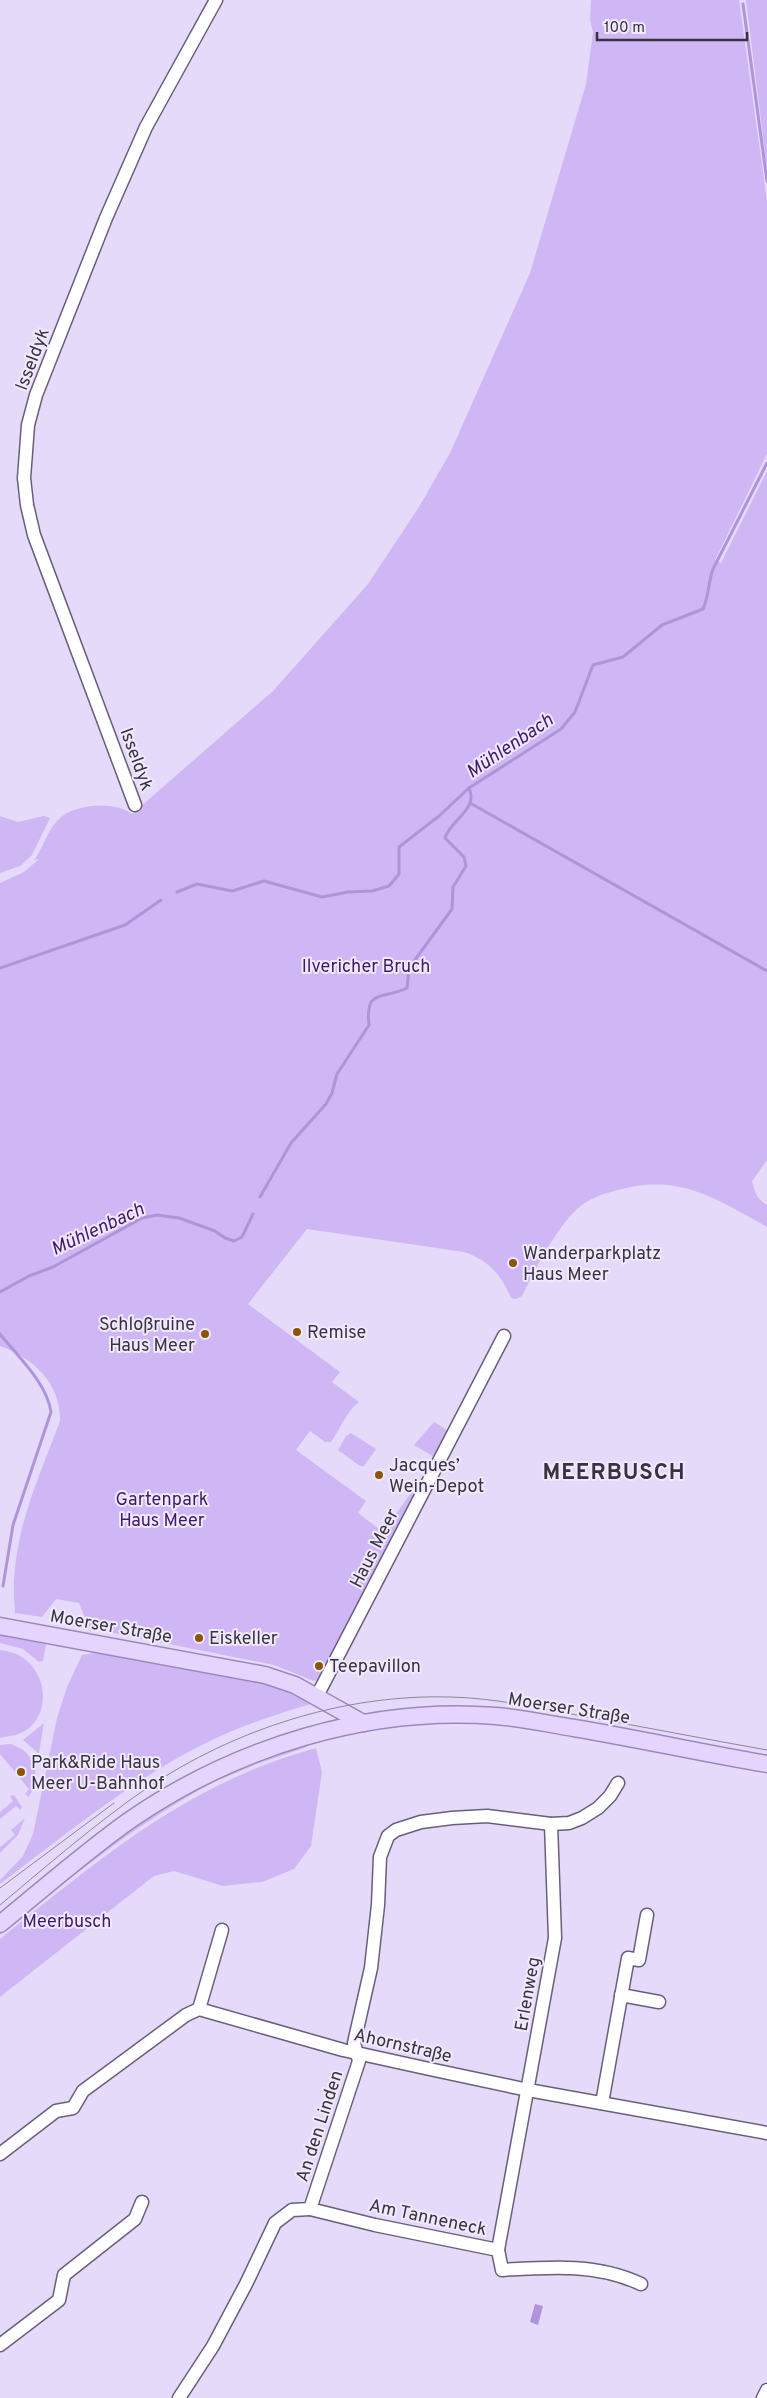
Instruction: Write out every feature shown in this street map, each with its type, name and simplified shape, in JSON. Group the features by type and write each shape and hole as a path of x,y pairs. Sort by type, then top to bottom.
{"main road":[{"name":"Moerser Straße","path":"0,1626 234,1668 280,1679 363,1723"},
{"path":"320,1733 329,1710 322,1700"},
{"name":"Moerser Straße","path":"0,1924 130,1820 164,1799 232,1764 320,1733 363,1723 430,1714 498,1716 628,1737 767,1764"}],"street":[{"name":"Isseldyk","path":"135,805 34,535 27,505 24,478 25,450 28,424 36,395 106,218 146,126 216,0"},
{"name":"Haus Meer","path":"322,1700 504,1336"},
{"path":"552,1824 569,1823 582,1818 610,1796 618,1783"},
{"name":"An den Linden","path":"179,2398 213,2346 246,2284 275,2222 292,2210 310,2209 359,2061 354,2043 371,1968 378,1905 380,1857 388,1836 396,1830 421,1822 452,1818 487,1816 552,1824"},
{"name":"Erlenweg","path":"498,2250 555,1938 552,1824"},
{"path":"602,2103 628,1958 639,1960 647,1915"},
{"path":"0,2154 56,2111 72,2108 83,2091 186,2015 199,2009 222,1930"},
{"path":"621,1995 659,2002"},
{"name":"Ahornstraße","path":"199,2009 343,2050 528,2090 767,2133"},
{"path":"0,2345 59,2300 64,2275 135,2219 142,2202"},
{"name":"Am Tanneneck","path":"310,2209 375,2225 498,2250 502,2270 581,2267 628,2278 641,2284"},
{"path":"763,2398 767,2390"}],"green space":[{"path":"591,0 739,0 767,201 767,454 715,560 721,563 767,471 767,1160 752,1181 757,1195 767,1205 767,1227 696,1191 660,1185 640,1186 612,1192 586,1202 568,1218 546,1250 522,1296 516,1299 511,1298 503,1282 493,1269 480,1259 464,1252 307,1229 248,1304 340,1372 332,1382 359,1402 347,1415 331,1442 325,1442 310,1431 296,1450 366,1501 358,1513 383,1532 416,1486 423,1489 323,1677 314,1681 274,1665 89,1628 79,1603 56,1599 42,1617 15,1613 14,1587 20,1538 33,1491 60,1421 56,1395 43,1374 23,1357 0,1346 0,883 24,872 39,859 34,860 51,829 58,820 73,810 83,807 105,806 115,807 132,814 273,691 368,584 419,507 450,453 530,273 586,84 593,32 590,20"},
{"path":"746,0 767,0 767,169"},
{"path":"0,816 18,822 44,816 50,818 32,855 20,866 0,873"},
{"path":"434,1422 450,1432 436,1458 414,1445"},
{"path":"351,1433 376,1449 364,1466 360,1466 338,1450 346,1436"},
{"path":"0,1634 46,1644 43,1661 39,1662 23,1649 0,1643"},
{"path":"0,1650 17,1654 30,1664 41,1681 43,1701 41,1711 29,1728 19,1734 0,1738"},
{"path":"94,1653 234,1674 284,1687 314,1703 244,1726 204,1744 177,1759 124,1792 0,1884 0,1880 23,1856 33,1834 57,1718 67,1687 82,1655"},
{"path":"44,1723 39,1753 38,1753 23,1740"},
{"path":"11,1744 26,1753 34,1765 35,1780 29,1797 25,1794 29,1789 0,1754 0,1745"},
{"path":"306,1745 307,1747 257,1764 219,1780 218,1777 257,1760"},
{"name":"Meerbusch","path":"316,1748 322,1772 311,1846 294,1869 262,1882 223,1886 174,1871 154,1876 0,1997 0,1939 74,1880 148,1826 186,1802 227,1781 270,1763"},
{"path":"213,1779 214,1782 185,1798 103,1853 0,1935 0,1931 133,1827"},
{"path":"14,1795 22,1807 20,1810 16,1806 0,1819 0,1812 13,1801 10,1796"},
{"path":"25,1818 18,1835 0,1853 0,1847 15,1835 11,1830"}],"shaded area":[{"path":"535,2304 543,2306 538,2325 530,2322"}],"waterway":[{"path":"743,4 767,181"},
{"name":"Mühlenbach","path":"177,892 197,884 232,891 264,881 322,897 348,892 372,891 389,886 399,874 399,847 439,816 469,788 561,729 575,712 593,665 623,657 662,625 703,609 713,569 767,463"},
{"path":"260,1197 291,1143 326,1104 332,1093 337,1074 369,1025 368,1013 373,1000 407,988 409,968 452,909 453,887 466,866 464,857 445,838 470,803 469,788"},
{"path":"470,803 767,971"},
{"path":"0,968 125,925 161,900"},
{"name":"Mühlenbach","path":"0,1292 29,1276 53,1267 142,1218 157,1215 179,1218 215,1231 225,1238 234,1241 242,1237 253,1214"},
{"name":"Mühlenbach","path":"0,1334 38,1381 44,1391 51,1412 13,1525 3,1586"}],"tram line":[{"path":"0,1905 109,1815 181,1767 217,1748 254,1732 292,1719 331,1709 370,1702 410,1698 450,1697 484,1699 767,1750"},
{"path":"0,1888 114,1803"}],"place":[{"name":"Wanderparkplatz Haus Meer","path":"513,1263"},
{"name":"Remise","path":"297,1332"},
{"name":"Schloßruine Haus Meer","path":"205,1334"},
{"name":"Jacques’ Wein-Depot","path":"379,1475"},
{"name":"Eiskeller","path":"199,1638"},
{"name":"Teepavillon","path":"319,1666"},
{"name":"Park&Ride Haus Meer U-Bahnhof","path":"21,1772"}],"district":[{"name":"MEERBUSCH","path":"614,1471"}],"park label":[{"name":"Ilvericher Bruch","path":"366,966"},
{"name":"Gartenpark Haus Meer","path":"162,1509"}]}
